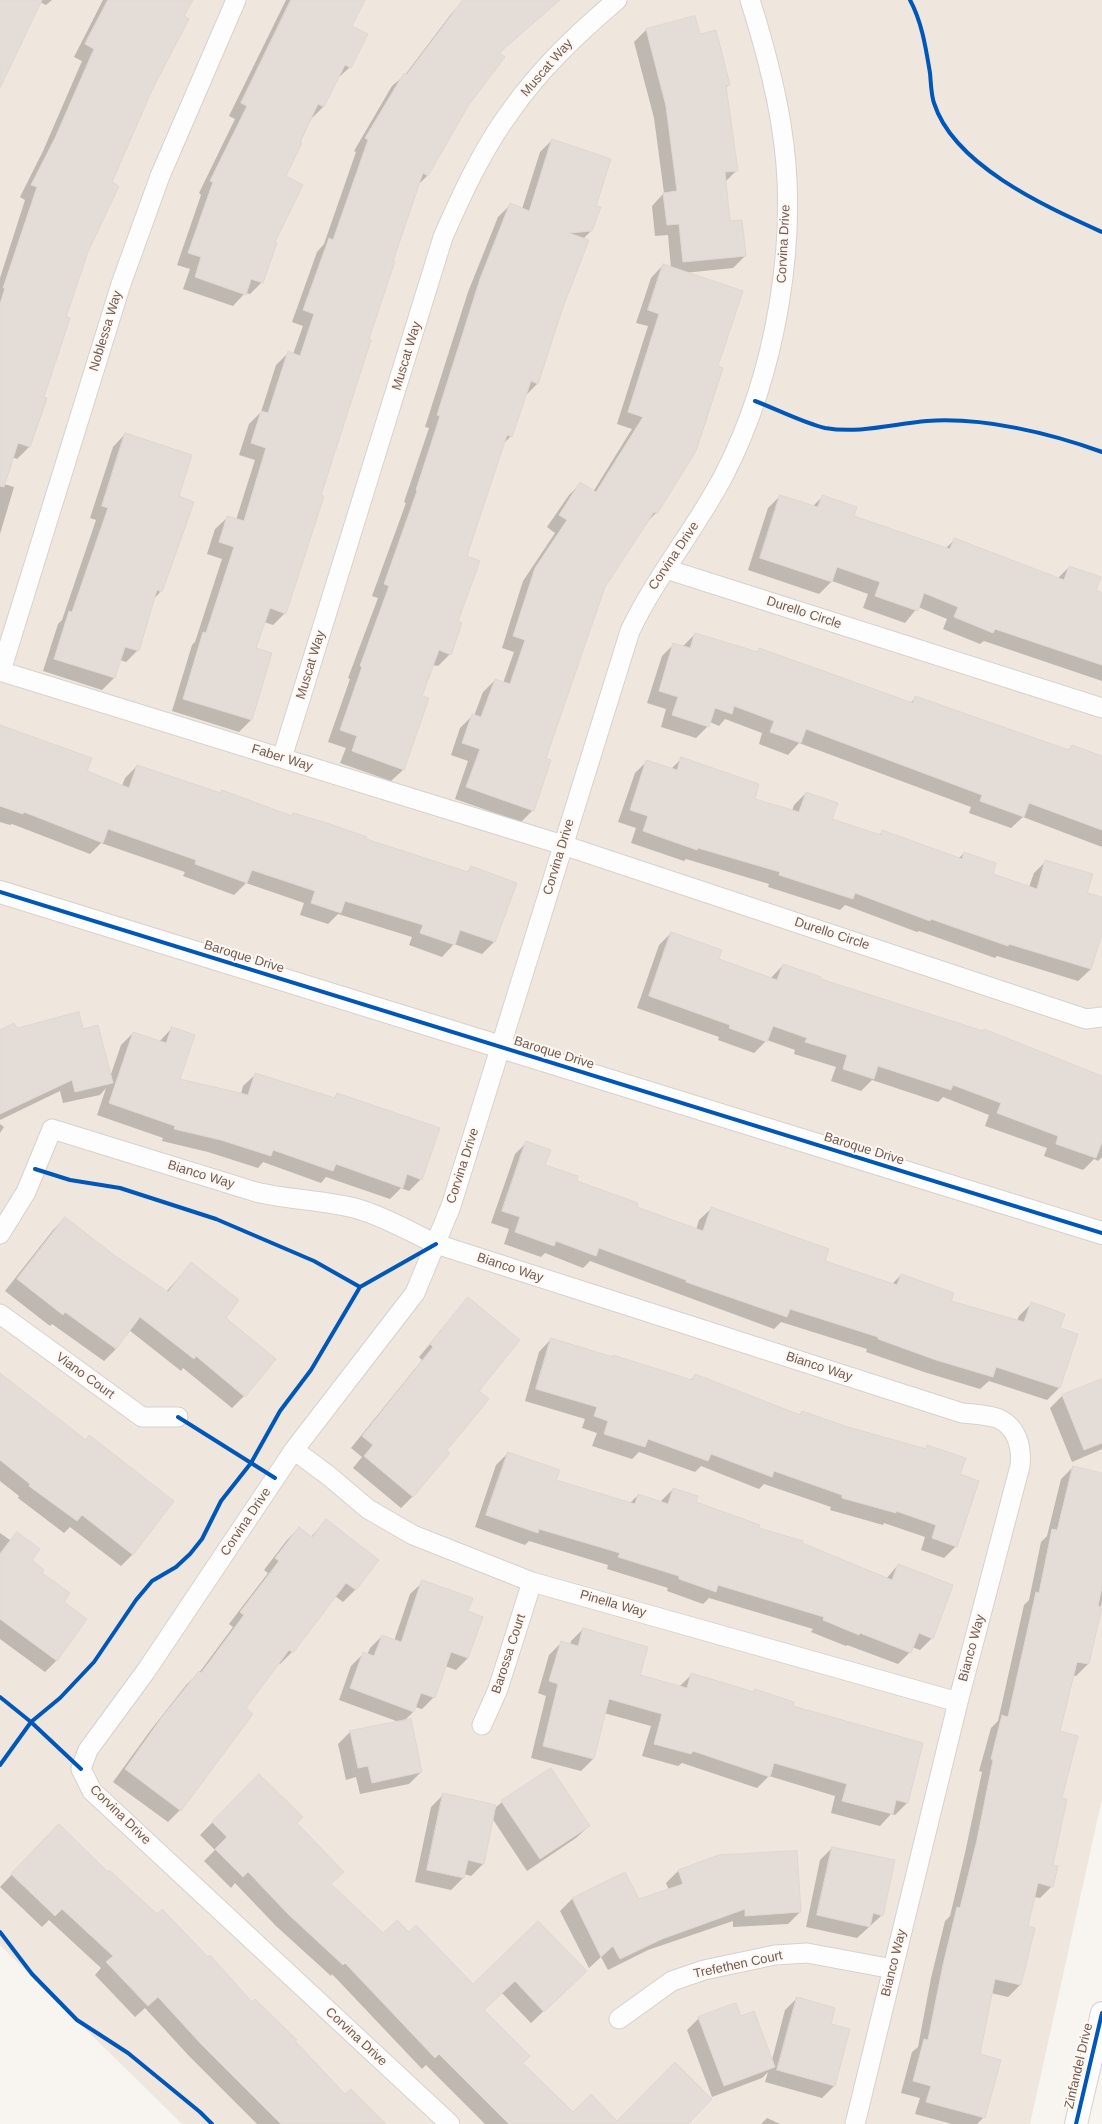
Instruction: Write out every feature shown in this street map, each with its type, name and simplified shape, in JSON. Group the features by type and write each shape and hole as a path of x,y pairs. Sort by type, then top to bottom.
{"street":[{"name":"Noblessa Way","path":"0,671 124,276 160,176 236,0"},
{"name":"Muscat Way","path":"282,758 443,237 462,194 480,160 510,112 546,67 578,33 617,0"},
{"name":"Corvina Drive","path":"450,2124 92,1791 81,1769 88,1750 146,1671 294,1450 415,1293 452,1206 630,631 645,600 703,513 725,474 751,412 768,355 782,281 787,214 781,125 768,59 750,0"},
{"name":"Durello Circle","path":"666,569 1102,708"},
{"name":"Faber Way","path":"0,671 563,845"},
{"name":"Durello Circle","path":"563,845 1086,1019 1102,1016"},
{"name":"Baroque Drive","path":"0,892 1102,1233"},
{"name":"Bianco Way","path":"0,1234 26,1192 52,1129 256,1192 278,1197 357,1209 379,1217 436,1244 962,1413 997,1418 1011,1429 1018,1441 1021,1454 1020,1466 958,1702 855,2124"},
{"name":"Viano Court","path":"0,1314 142,1417 178,1417"},
{"name":"Pinella Way","path":"294,1450 329,1476 368,1509 413,1535 532,1582 958,1702"},
{"name":"Barossa Court","path":"482,1725 498,1689 532,1582"},
{"name":"Trefethen Court","path":"619,2019 672,1981 704,1970 775,1955 807,1953 893,1969"},
{"name":"Zinfandel Drive","path":"1076,2124 1102,2013"}],"shaded area":[{"path":"0,0 1102,0 1102,1799 1030,2124 182,2124 0,1945"}],"building":[{"path":"0,0 42,0 0,88"},
{"path":"108,0 193,0 184,16 189,19 153,88 112,182 119,186 88,252 66,317 70,318 44,397 47,398 30,447 18,443 4,487 0,486 0,304 5,288 3,288 37,187 31,185 55,138 94,49 85,44"},
{"path":"291,0 365,0 352,26 368,34 351,68 345,65 324,107 318,104 300,142 302,143 286,176 303,185 275,242 277,243 263,283 251,279 246,295 195,277 201,257 188,253 213,182 210,181 247,106 241,103"},
{"path":"463,0 560,0 499,53 505,57 468,106 428,176 423,173 393,261 395,261 369,339 371,340 321,495 324,496 286,614 270,608 256,648 272,653 252,720 183,699 203,632 206,633 234,547 219,542 227,516 244,521 266,448 251,443 261,411 268,413 288,351 300,356 314,314 303,310 329,238 333,240 368,140 365,138 404,73 406,75"},
{"path":"695,16 700,34 716,30 730,85 726,86 738,171 725,172 730,221 742,220 746,256 683,262 679,224 667,225 663,193 677,191 666,106 646,29"},
{"path":"552,139 611,159 596,206 601,207 592,231 569,233 589,240 563,307 538,384 531,381 512,437 507,435 467,556 480,561 458,621 462,623 451,655 439,650 422,696 429,698 404,770 352,751 357,736 340,730 362,667 360,666 389,586 384,584 417,491 416,490 440,416 437,415 480,279 510,203 529,211"},
{"path":"663,264 743,291 718,366 723,368 696,451 657,514 654,512 605,587 546,758 551,760 534,811 466,787 480,749 462,743 472,714 481,717 495,679 510,684 525,640 513,636 535,568 567,520 559,515 580,482 596,492 643,417 628,412 659,314 648,310"},
{"path":"125,433 192,455 179,496 194,502 162,592 157,590 139,651 125,647 115,678 54,659 69,611 72,612 108,508 102,506"},
{"path":"780,495 818,507 822,495 857,507 854,516 950,549 954,538 1064,580 1069,566 1101,577 1096,590 1102,593 1102,665 995,629 993,633 954,617 958,607 924,593 918,611 875,596 880,582 837,567 832,582 760,558"},
{"path":"695,633 758,652 759,648 913,703 915,696 1069,750 1072,745 1102,756 1102,830 1029,803 1024,817 980,801 982,795 806,729 801,743 770,732 774,721 734,706 732,714 715,708 709,727 672,715 678,697 659,691 673,643 690,648"},
{"path":"0,725 92,758 87,771 129,788 137,765 221,793 222,790 292,816 293,813 327,823 367,837 366,839 468,872 471,866 517,883 495,942 460,930 455,945 420,933 423,925 345,901 341,913 311,903 315,891 252,870 247,883 195,864 196,860 108,829 103,843 24,812 23,814 0,806"},
{"path":"681,757 759,784 755,799 799,812 806,792 838,803 832,819 881,835 882,830 962,859 964,852 996,863 993,874 1037,889 1045,860 1093,874 1087,893 1102,897 1102,934 1091,969 1009,944 1008,946 931,919 930,921 855,893 853,899 779,875 780,872 698,848 697,850 643,831 648,816 630,810 646,760 677,770"},
{"path":"671,932 722,950 719,959 777,980 783,964 821,977 821,979 983,1031 984,1029 1102,1076 1102,1142 1096,1158 1056,1144 1058,1136 997,1113 1001,1103 953,1085 951,1090 878,1066 874,1079 843,1069 847,1055 805,1042 807,1038 773,1026 767,1042 729,1028 730,1025 649,996"},
{"path":"79,1012 83,1029 98,1025 113,1083 75,1092 72,1080 0,1114 0,1030 14,1023 17,1028"},
{"path":"172,1027 195,1035 180,1079 248,1095 255,1073 335,1098 337,1093 440,1128 422,1180 407,1174 403,1188 336,1164 333,1171 273,1150 271,1156 221,1140 174,1129 175,1126 109,1103 133,1032 166,1043"},
{"path":"526,1141 551,1150 545,1165 578,1176 577,1181 638,1203 637,1207 703,1231 711,1207 829,1249 825,1261 897,1285 901,1274 954,1293 951,1301 1024,1322 1031,1302 1065,1314 1060,1328 1078,1334 1060,1388 996,1367 993,1377 936,1360 878,1339 878,1337 790,1309 787,1317 686,1282 686,1280 599,1248 596,1256 556,1241 554,1246 515,1232 520,1217 502,1211"},
{"path":"65,1217 114,1255 168,1292 191,1262 239,1300 226,1318 276,1359 245,1397 196,1356 194,1359 140,1317 116,1349 65,1312 63,1315 17,1279"},
{"path":"468,1297 520,1340 479,1391 489,1399 447,1450 450,1453 413,1497 364,1456 373,1445 362,1436 433,1347 430,1344"},
{"path":"551,1338 613,1357 613,1355 692,1380 695,1374 800,1415 802,1411 848,1427 926,1449 927,1445 966,1458 960,1474 979,1481 957,1547 932,1538 936,1525 896,1511 896,1513 842,1498 842,1495 774,1471 772,1477 711,1454 708,1461 648,1439 645,1447 604,1434 608,1421 594,1416 597,1407 536,1389"},
{"path":"0,1373 86,1440 89,1435 174,1501 133,1555 82,1515 77,1521 29,1486 30,1484 0,1460"},
{"path":"1102,1379 1102,1443 1084,1450 1062,1395"},
{"path":"508,1452 560,1470 556,1480 635,1504 638,1494 668,1504 673,1488 698,1496 696,1502 760,1525 759,1528 803,1541 802,1543 892,1580 898,1564 953,1585 933,1639 919,1633 911,1653 860,1633 859,1635 823,1620 824,1617 718,1585 716,1592 679,1579 679,1576 618,1557 620,1553 539,1529 538,1533 486,1515"},
{"path":"1073,1466 1102,1473 1102,1587 1098,1606 1102,1607 1089,1664 1077,1662 1060,1731 1078,1736 1062,1798 1067,1799 1053,1865 1058,1866 1053,1887 1038,1883 1028,1926 1035,1928 1021,1985 995,1979 980,2054 1001,2060 985,2118 926,2102 931,2086 913,2081 924,2039 928,2040 943,1965 957,1907 960,1908 977,1840 993,1760 991,1759 1002,1715 1008,1717 1036,1592 1039,1593 1052,1529 1057,1530"},
{"path":"326,1519 379,1560 356,1590 346,1583 293,1653 289,1650 246,1708 253,1714 181,1811 125,1769 162,1717 199,1671 201,1673 244,1615 240,1612 279,1561 275,1558 299,1527 312,1537"},
{"path":"17,1532 40,1549 32,1560 44,1570 42,1573 70,1593 64,1602 87,1619 57,1661 0,1619 0,1554"},
{"path":"422,1580 473,1598 468,1611 483,1617 468,1658 451,1652 435,1698 421,1693 414,1712 350,1688 363,1652 374,1656 382,1635 401,1642"},
{"path":"583,1628 648,1647 640,1675 687,1688 691,1673 754,1692 755,1689 794,1702 793,1706 923,1743 908,1803 896,1800 893,1814 842,1801 847,1784 774,1763 770,1777 693,1751 691,1754 654,1744 662,1714 609,1699 594,1759 543,1746 558,1684 549,1681 561,1641 578,1646"},
{"path":"411,1719 422,1772 372,1783 368,1766 358,1768 350,1731"},
{"path":"551,1768 590,1826 540,1859 501,1801"},
{"path":"259,1774 303,1817 297,1823 344,1872 331,1884 383,1933 397,1920 409,1932 416,1925 473,1984 538,1921 587,1971 544,2012 515,1981 484,2010 530,2056 523,2063 573,2112 591,2094 617,2121 675,2062 712,2099 688,2124 509,2124 439,2054 435,2058 345,1963 343,1965 288,1914 248,1872 243,1877 215,1849 227,1837 212,1822"},
{"path":"443,1793 496,1805 484,1864 468,1860 464,1878 427,1870"},
{"path":"59,1824 108,1872 109,1870 157,1914 162,1909 208,1957 210,1955 252,2002 255,1999 297,2040 295,2041 345,2094 351,2089 386,2124 281,2124 201,2044 158,1997 148,2006 106,1962 113,1956 62,1909 55,1916 11,1874"},
{"path":"832,1847 895,1860 883,1916 873,1913 870,1927 817,1915"},
{"path":"797,1851 801,1912 745,1916 745,1909 662,1939 620,1959 613,1946 601,1957 572,1898 625,1872 639,1899 683,1884 678,1870 719,1855"},
{"path":"797,1997 835,2008 831,2024 850,2029 835,2086 777,2070"},
{"path":"736,2003 741,2016 754,2011 775,2067 724,2086 698,2017"}],"cycle path":[{"path":"910,0 918,17 923,36 934,103 945,126 961,146 981,165 1005,182 1055,210 1102,232"},
{"path":"755,401 817,426 838,430 876,428 927,421 971,421 1039,433 1102,452"},
{"path":"0,892 1102,1233"},
{"path":"35,1169 70,1180 120,1188 216,1219 314,1261 360,1287"},
{"path":"0,1765 31,1722 60,1698 94,1662 136,1600 152,1581 176,1567 190,1554 202,1539 221,1501 251,1463 280,1411 311,1370 360,1287 436,1244"},
{"path":"178,1417 275,1478"},
{"path":"0,1697 31,1722 81,1769"},
{"path":"0,1932 32,1974 77,2020 128,2053 200,2112 212,2124"},
{"path":"1076,2124 1102,2013"}]}
